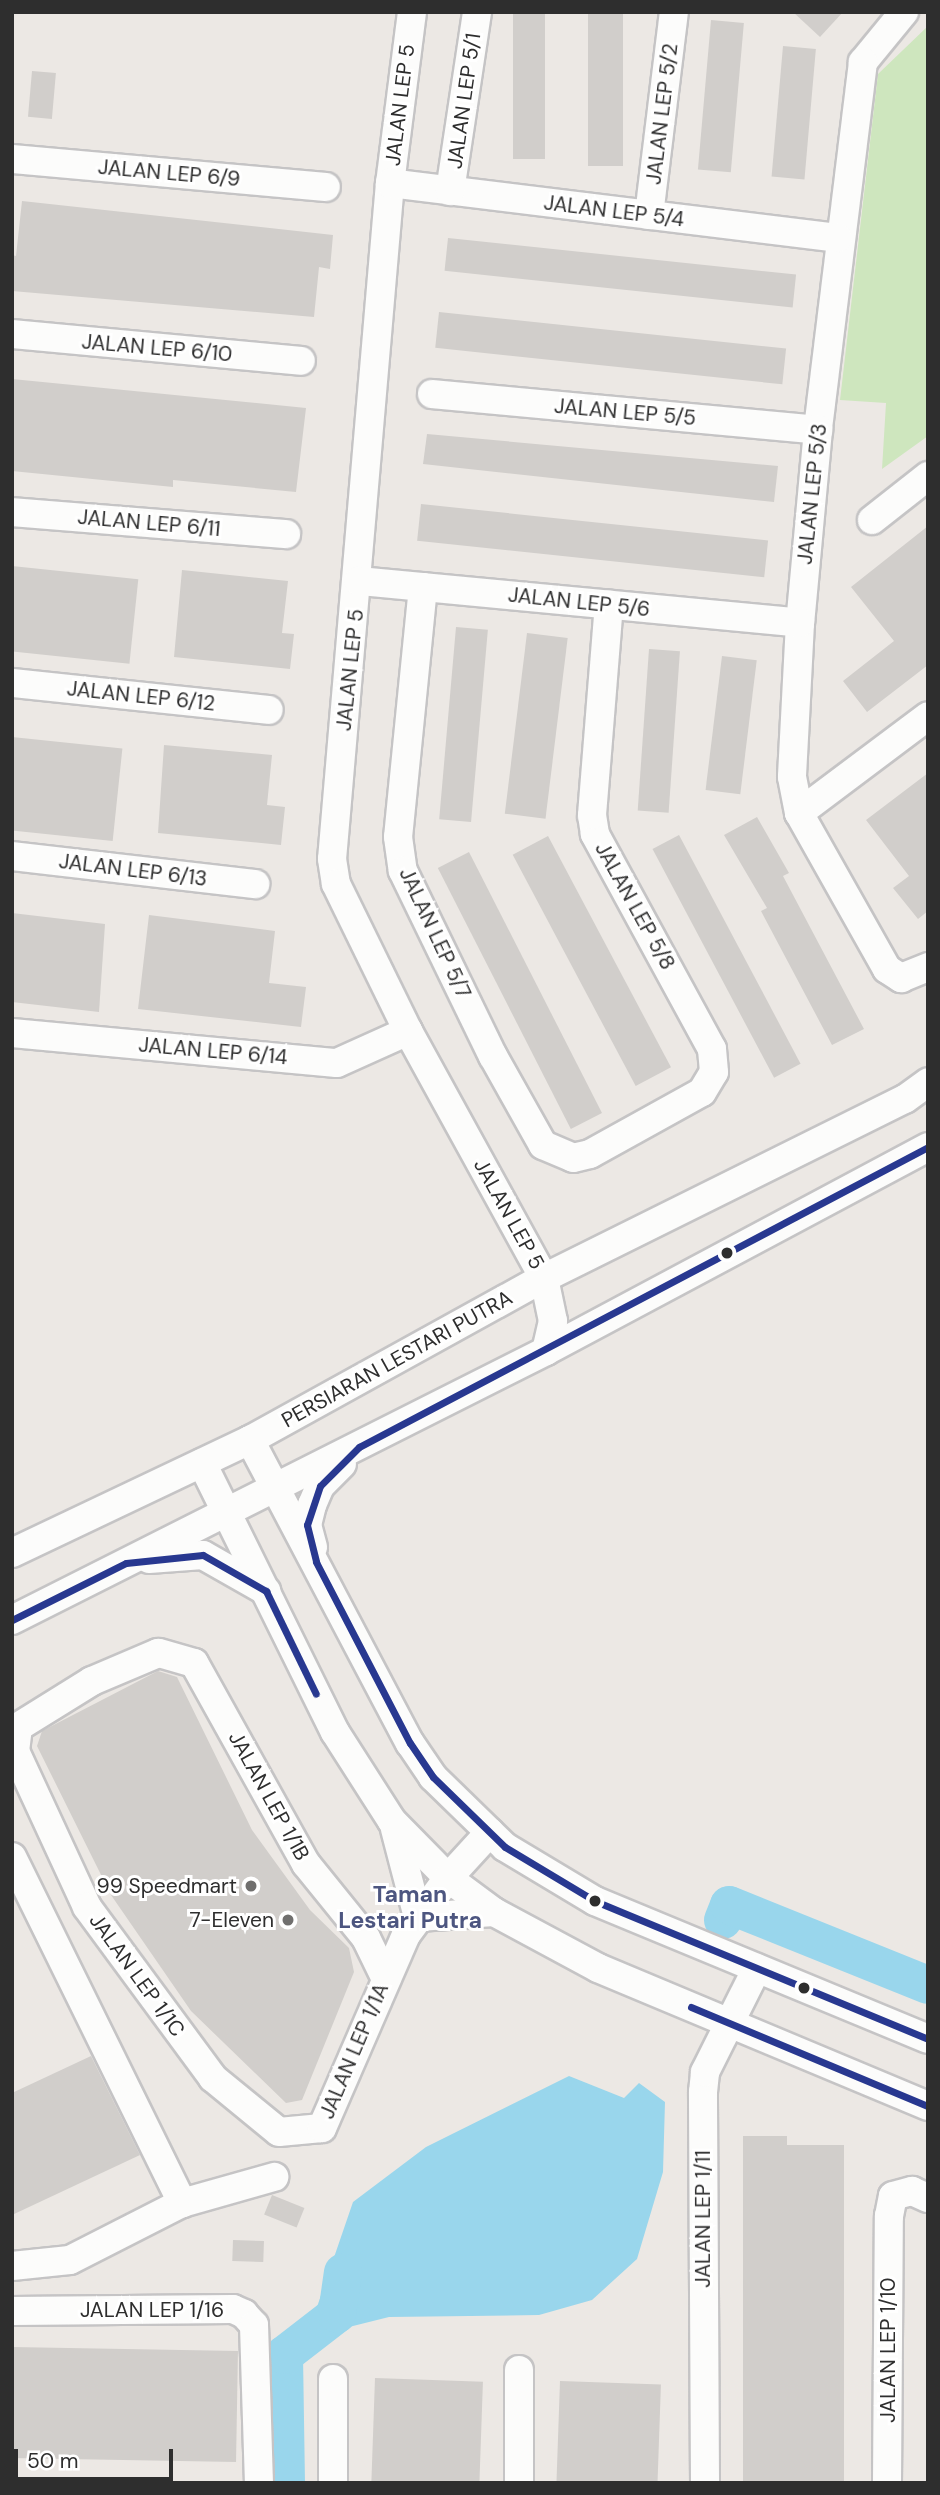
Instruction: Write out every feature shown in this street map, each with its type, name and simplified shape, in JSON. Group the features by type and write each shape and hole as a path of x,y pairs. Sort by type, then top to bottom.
{"street":[{"name":"JALAN LEP 5","path":"412,12 390,183 359,580 332,859 336,884 408,1031 544,1278 553,1321 546,1351"},
{"name":"JALAN LEP 5/1","path":"450,191 477,12"},
{"name":"JALAN LEP 5/2","path":"649,215 674,12"},
{"name":"JALAN LEP 5/3","path":"904,12 863,62 838,238 818,430 800,623 792,777 799,813 887,969 901,978 928,967"},
{"name":"JALAN LEP 6/9","path":"12,159 326,187"},
{"name":"JALAN LEP 5/4","path":"390,183 838,238"},
{"name":"JALAN LEP 6/10","path":"12,334 301,361"},
{"name":"JALAN LEP 5/5","path":"432,394 818,430"},
{"path":"872,520 928,476"},
{"name":"JALAN LEP 6/11","path":"12,512 286,534"},
{"name":"JALAN LEP 5/6","path":"359,580 800,623"},
{"name":"JALAN LEP 5/7","path":"423,587 398,837 403,871 493,1056 543,1145 573,1158 590,1154 702,1092 714,1072"},
{"name":"JALAN LEP 5/8","path":"610,605 592,815 595,834 712,1049 714,1072"},
{"name":"JALAN LEP 6/12","path":"12,683 269,710"},
{"path":"799,813 928,716"},
{"name":"JALAN LEP 6/13","path":"12,856 255,884"},
{"name":"JALAN LEP 6/14","path":"12,1033 337,1063 408,1031"},
{"name":"PERSIARAN LESTARI PUTRA","path":"12,1553 250,1440 544,1278 905,1100 928,1082"},
{"path":"12,1620 277,1489 546,1351 928,1147"},
{"path":"250,1440 410,1743 433,1777 505,1847 595,1901 928,2039"},
{"path":"316,1562 307,1525 312,1505 320,1486 359,1447"},
{"path":"202,1463 335,1732 392,1821 447,1878 494,1913 598,1968 928,2106"},
{"path":"126,1563 203,1555 266,1591"},
{"name":"JALAN LEP 1/1C","path":"194,1663 158,1653 92,1681 18,1727 15,1751 87,1906 212,2078 279,2132"},
{"name":"JALAN LEP 1/1B","path":"194,1663 306,1864 354,1922 385,1977"},
{"path":"392,1821 412,1926"},
{"path":"412,1926 447,1878 490,1832"},
{"path":"12,1857 182,2203"},
{"path":"354,1922 372,1933 494,1913"},
{"name":"JALAN LEP 1/1A","path":"279,2132 322,2128 385,1977 412,1926"},
{"name":"JALAN LEP 1/11","path":"705,2483 705,2072 757,1968"},
{"path":"12,2266 70,2260 182,2203 274,2177"},
{"name":"JALAN LEP 1/10","path":"887,2483 889,2216 893,2196 912,2191 928,2198"},
{"name":"JALAN LEP 1/16","path":"12,2311 233,2309 244,2314 254,2325 259,2483"},
{"path":"519,2370 519,2483"},
{"path":"333,2379 333,2483"}],"green space":[{"path":"928,26 928,436 882,469 886,403 840,400 878,74"}],"water":[{"path":"569,2076 624,2098 639,2083 665,2102 663,2172 637,2259 592,2300 539,2315 389,2317 337,2330 317,2307 353,2202 426,2147"}],"building":[{"path":"513,12 545,12 545,159 513,159"},
{"path":"588,12 623,12 623,166 588,166"},
{"path":"793,12 843,12 820,37"},
{"path":"711,20 744,23 731,172 698,169"},
{"path":"783,46 816,49 804,179 772,177"},
{"path":"32,71 56,73 52,119 28,117"},
{"path":"22,201 333,235 330,269 319,267 314,317 12,291 12,255 16,256"},
{"path":"448,238 796,275 793,307 445,271"},
{"path":"439,312 786,348 782,384 435,348"},
{"path":"12,379 306,408 296,492 173,480 173,487 12,471"},
{"path":"427,434 778,466 774,502 423,464"},
{"path":"421,504 768,540 764,577 417,541"},
{"path":"928,526 928,665 867,712 843,681 894,641 851,587"},
{"path":"12,566 138,579 129,664 12,651"},
{"path":"182,570 288,581 282,633 294,634 290,669 174,657"},
{"path":"456,627 488,630 471,822 439,819"},
{"path":"527,633 568,638 546,819 505,814"},
{"path":"649,649 680,651 669,813 638,811"},
{"path":"722,656 757,660 740,794 706,790"},
{"path":"12,737 122,749 113,841 12,831"},
{"path":"164,745 272,755 267,805 285,807 281,845 158,833"},
{"path":"928,773 928,911 918,919 893,888 909,876 866,820"},
{"path":"757,817 789,873 783,876 864,1029 832,1045 761,911 767,908 724,835"},
{"path":"679,835 801,1064 774,1078 653,849"},
{"path":"548,836 671,1067 636,1086 513,855"},
{"path":"469,852 602,1113 571,1129 438,868"},
{"path":"12,913 105,924 99,1012 12,1002"},
{"path":"149,915 275,931 269,983 306,987 301,1027 138,1009"},
{"path":"158,1671 177,1677 252,1830 310,1910 349,1948 354,1972 302,2100 286,2103 191,2011 111,1895 37,1746 42,1731"},
{"path":"91,2056 140,2155 12,2215 12,2093"},
{"path":"743,2136 787,2136 787,2145 844,2145 844,2483 743,2483"},
{"path":"272,2195 304,2208 297,2228 264,2214"},
{"path":"233,2240 264,2241 263,2262 232,2261"},
{"path":"12,2347 238,2351 236,2462 12,2458"},
{"path":"375,2378 483,2382 479,2483 371,2483"},
{"path":"560,2381 661,2385 657,2483 556,2483"}],"waterway":[{"path":"723,1920 729,1905 928,1985"},
{"path":"286,2483 284,2355 337,2314 343,2272"}],"transit line":[{"path":"928,1147 359,1447 320,1486 307,1525 316,1562 410,1743 433,1777 505,1847 595,1901 928,2039"},
{"path":"12,1620 126,1563 203,1555 266,1591 316,1694"},
{"path":"691,2007 928,2106"}],"place":[{"name":"99 Speedmart","path":"251,1886"},
{"name":"7-Eleven","path":"288,1920"}],"district":[{"name":"Taman Lestari Putra","path":"410,1907"}]}
